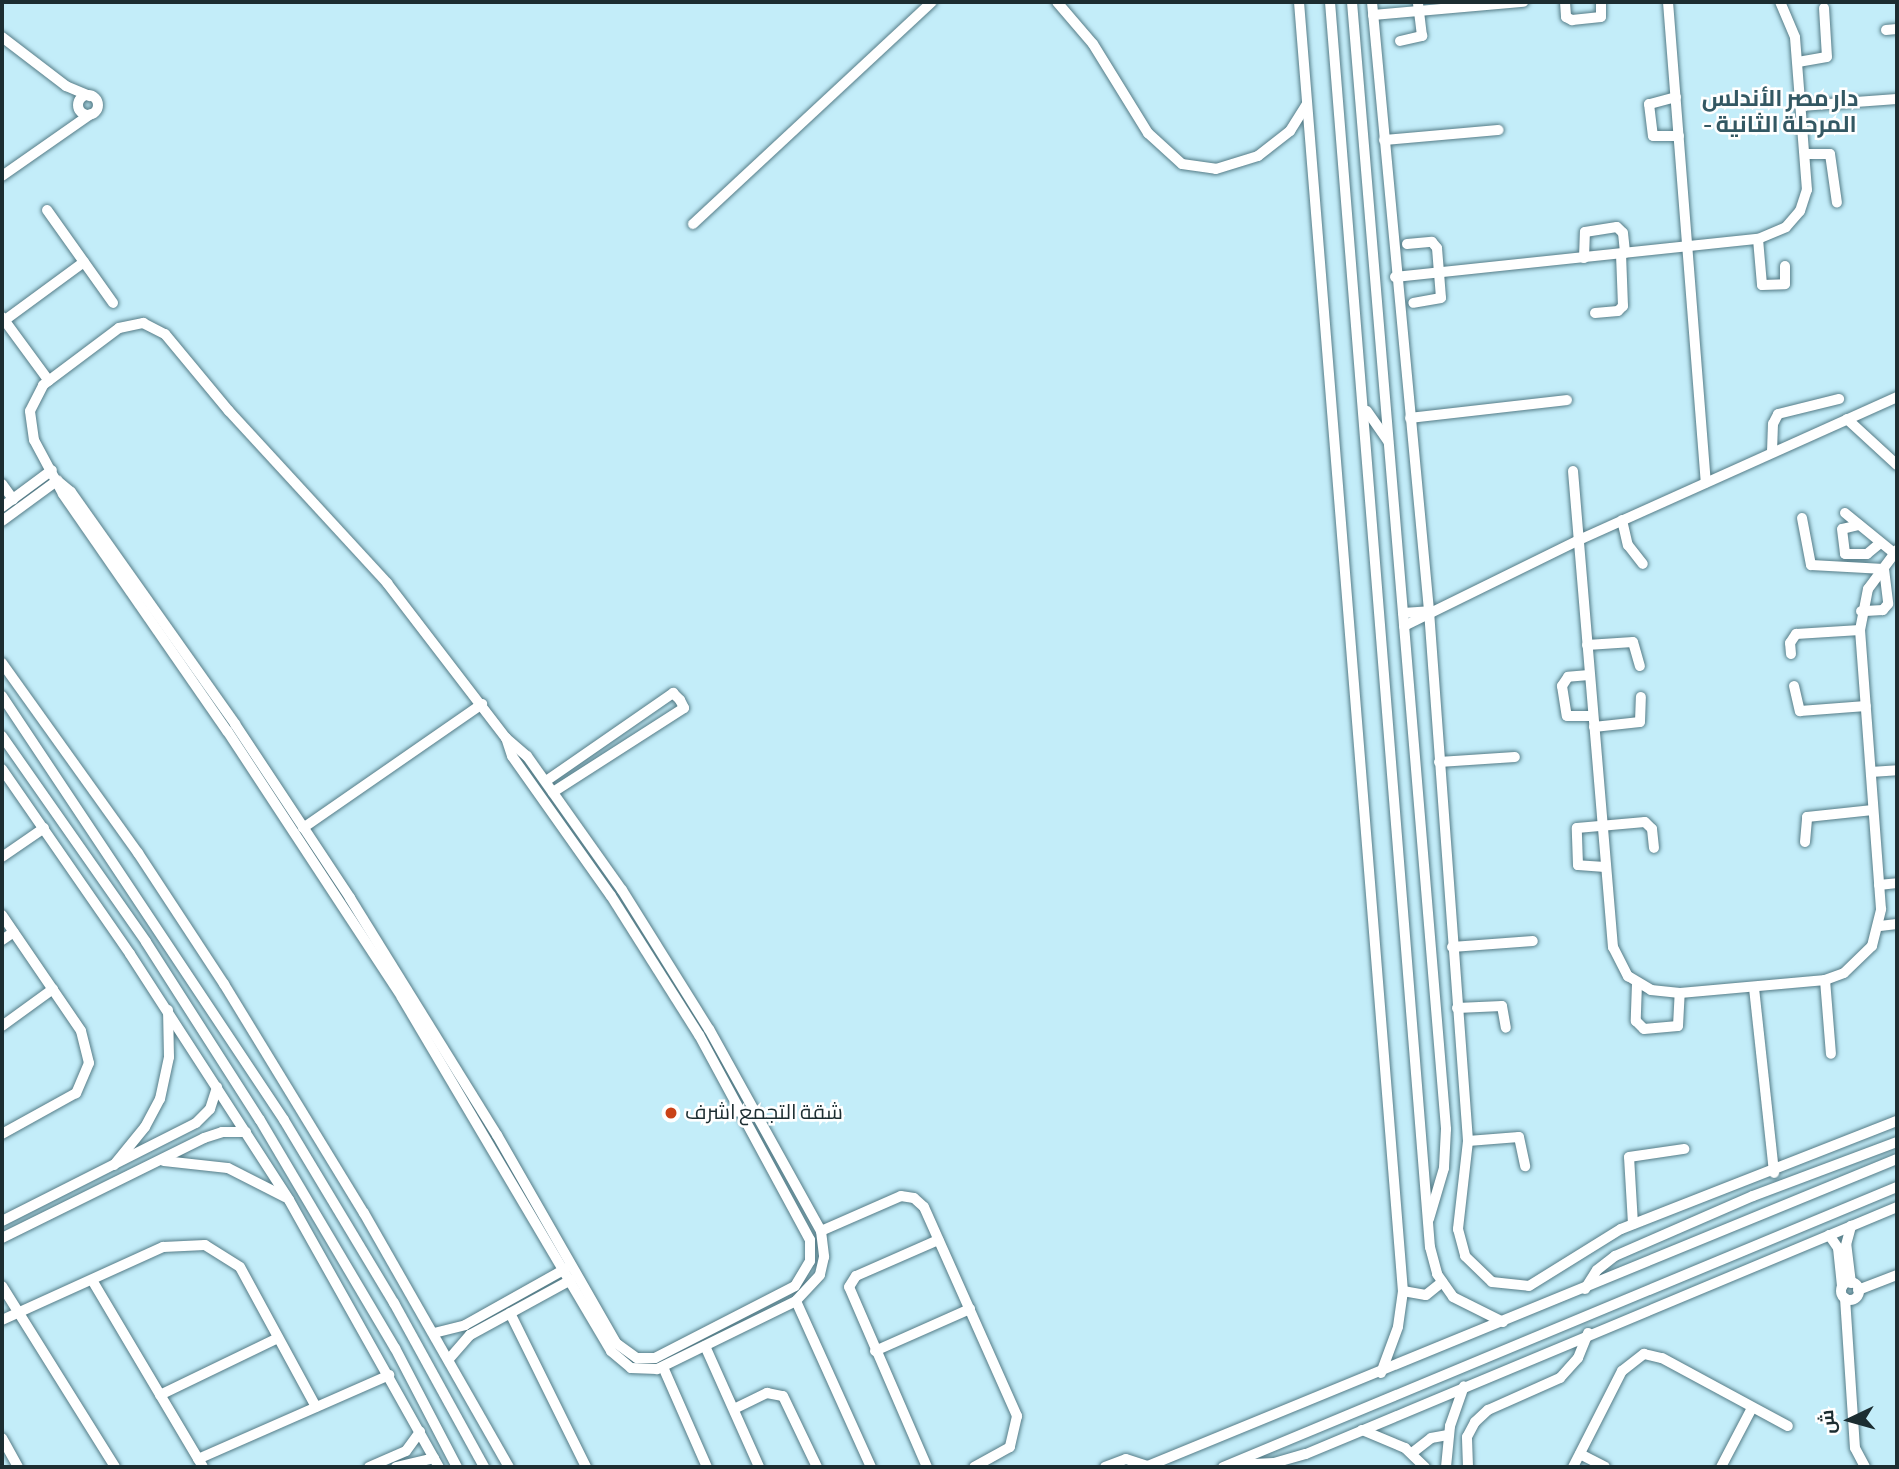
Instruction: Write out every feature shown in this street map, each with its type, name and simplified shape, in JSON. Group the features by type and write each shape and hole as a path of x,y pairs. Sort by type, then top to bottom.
{"street":[{"path":"693,224 932,2"},
{"path":"1057,2 1093,44 1148,133 1182,164 1216,169 1258,156 1290,131 1307,104"},
{"path":"1299,2 1402,1291 1398,1327 1381,1373"},
{"path":"1330,2 1365,409 1431,1256 1442,1282 1468,1308 1503,1322"},
{"path":"1352,2 1446,1129 1440,1187 1427,1223"},
{"path":"1372,2 1395,276 1429,611 1468,1141 1459,1239 1470,1264 1492,1282 1519,1287 1538,1283 1597,1242 1633,1224 1774,1173 1897,1121"},
{"path":"1373,15 1419,6 1523,2"},
{"path":"1565,2 1566,16 1572,20 1601,18 1601,2"},
{"path":"1668,2 1706,482"},
{"path":"1395,276 1758,239 1786,228 1800,211 1807,190 1798,62 1791,17 1780,2"},
{"path":"1400,41 1422,36 1419,6"},
{"path":"1798,62 1827,57 1824,8"},
{"path":"2,37 66,86 90,96 98,106 91,114 2,176"},
{"path":"66,86 79,106 91,114"},
{"path":"69,127 79,106 90,96"},
{"path":"1676,97 1649,104 1653,136 1679,136"},
{"path":"1801,106 1897,99"},
{"path":"1384,140 1499,130"},
{"path":"1805,154 1830,154 1837,203"},
{"path":"47,210 113,303"},
{"path":"1584,257 1584,232 1618,227 1623,233 1623,306 1618,311 1595,313"},
{"path":"1758,239 1762,285 1783,286 1786,266"},
{"path":"1407,244 1434,243 1439,272 1440,299 1413,303"},
{"path":"49,380 4,319 85,262"},
{"path":"143,323 161,330 387,583 506,738 523,751 545,781 588,840 685,990 821,1231 824,1257 820,1275 796,1301 663,1367 637,1370 620,1361 406,995 303,828 62,494 59,481 34,440 29,419 34,397 49,380 124,325 143,323"},
{"path":"1403,613 1429,611 1622,520 1897,397"},
{"path":"1772,453 1773,424 1778,414 1839,399"},
{"path":"1409,418 1567,400"},
{"path":"1365,409 1389,442"},
{"path":"1847,419 1897,465"},
{"path":"2,506 52,470"},
{"path":"1573,471 1613,947 1619,964 1637,984 1681,993 1825,980 1860,962 1880,926 1860,630 1861,611 1882,568 1896,551 1880,542 1845,513"},
{"path":"2,521 59,481"},
{"path":"2,484 13,499"},
{"path":"1802,518 1811,565 1882,568"},
{"path":"1622,520 1628,545 1643,564"},
{"path":"1859,525 1842,529 1845,554 1867,554 1880,542"},
{"path":"1861,611 1883,610 1888,604 1882,568"},
{"path":"1404,626 1420,621 1429,611"},
{"path":"1791,654 1790,643 1796,634 1860,630"},
{"path":"1587,645 1633,642 1640,666"},
{"path":"2,663 200,947 434,1334 509,1467"},
{"path":"1589,675 1568,677 1562,686 1567,716 1592,716"},
{"path":"1794,686 1800,711 1866,706"},
{"path":"545,781 673,694 680,699 684,708 553,792"},
{"path":"2,696 110,853 321,1180 484,1467"},
{"path":"1594,727 1640,722 1641,697"},
{"path":"303,828 482,705"},
{"path":"231,728 346,900"},
{"path":"2,736 146,942 307,1198 412,1377 457,1467"},
{"path":"406,995 565,1269 621,1348 643,1359 661,1356 789,1290 805,1275 810,1240 785,1191 675,996 578,847 512,757 506,738"},
{"path":"1439,762 1516,757"},
{"path":"1871,772 1897,770"},
{"path":"2,771 130,954 289,1200 436,1463 396,1467"},
{"path":"1805,842 1807,817 1874,810"},
{"path":"1605,867 1583,867 1576,861 1577,828 1649,823 1654,848"},
{"path":"2,857 44,828"},
{"path":"79,844 96,832"},
{"path":"578,847 588,840"},
{"path":"93,864 110,853"},
{"path":"1879,884 1897,883"},
{"path":"2,915 53,989 87,1046 85,1079 76,1093 2,1133"},
{"path":"1880,926 1897,924"},
{"path":"2,940 14,932"},
{"path":"1452,947 1532,941"},
{"path":"130,954 146,942"},
{"path":"1825,980 1832,1054"},
{"path":"1637,984 1634,1011 1637,1025 1644,1030 1678,1026 1681,993"},
{"path":"1754,988 1774,1173"},
{"path":"2,1026 53,989"},
{"path":"675,996 685,990"},
{"path":"1457,1008 1502,1006 1506,1028"},
{"path":"111,1168 145,1127 160,1099 169,1057 167,1010"},
{"path":"2,1221 111,1168 202,1119 217,1087"},
{"path":"2,1238 213,1134 246,1132"},
{"path":"1468,1141 1516,1135 1523,1142 1525,1166"},
{"path":"1585,1289 1597,1270 1615,1256 1753,1196 1897,1142"},
{"path":"1633,1224 1629,1157 1684,1149"},
{"path":"1105,1467 1126,1459 1149,1466 1897,1159"},
{"path":"160,1161 228,1168 289,1200"},
{"path":"785,1191 796,1185"},
{"path":"1226,1466 1897,1187"},
{"path":"821,1231 908,1196 923,1207 970,1309 1018,1424 1004,1453 974,1467"},
{"path":"1226,1466 1285,1460 1897,1207"},
{"path":"1845,1298 1852,1299 1846,1245 1851,1226"},
{"path":"1829,1235 1839,1248 1850,1286 1845,1298 1854,1448 1865,1467"},
{"path":"927,1467 850,1293 851,1281 938,1240"},
{"path":"2,1320 173,1244 205,1245 240,1267 316,1407"},
{"path":"449,1360 466,1339 491,1318 565,1269"},
{"path":"1850,1286 1897,1275"},
{"path":"92,1280 200,1463 316,1407 389,1376"},
{"path":"434,1334 510,1313 575,1280"},
{"path":"1402,1291 1426,1295 1442,1282"},
{"path":"2,1286 115,1467"},
{"path":"796,1301 871,1467"},
{"path":"876,1351 970,1309"},
{"path":"510,1313 586,1467"},
{"path":"459,1328 466,1339"},
{"path":"1468,1467 1468,1437 1481,1415 1560,1378 1578,1358 1588,1333"},
{"path":"1540,1335 1546,1350"},
{"path":"160,1395 278,1338"},
{"path":"705,1346 760,1467"},
{"path":"1573,1467 1627,1363 1644,1354 1662,1358 1788,1426"},
{"path":"663,1367 708,1467"},
{"path":"1446,1467 1448,1435 1465,1386"},
{"path":"734,1409 767,1393 783,1395 817,1467"},
{"path":"1721,1467 1752,1408"},
{"path":"1362,1430 1412,1452 1424,1467"},
{"path":"369,1467 406,1451 420,1433"},
{"path":"1412,1452 1425,1440 1448,1435"},
{"path":"2,1438 18,1467"},
{"path":"1580,1454 1605,1467"}],"place":[{"name":"شقة التجمع اشرف","path":"671,1113"}],"district":[{"name":"دار مصر الأندلس - المرحلة الثانية","path":"1780,112"}]}
